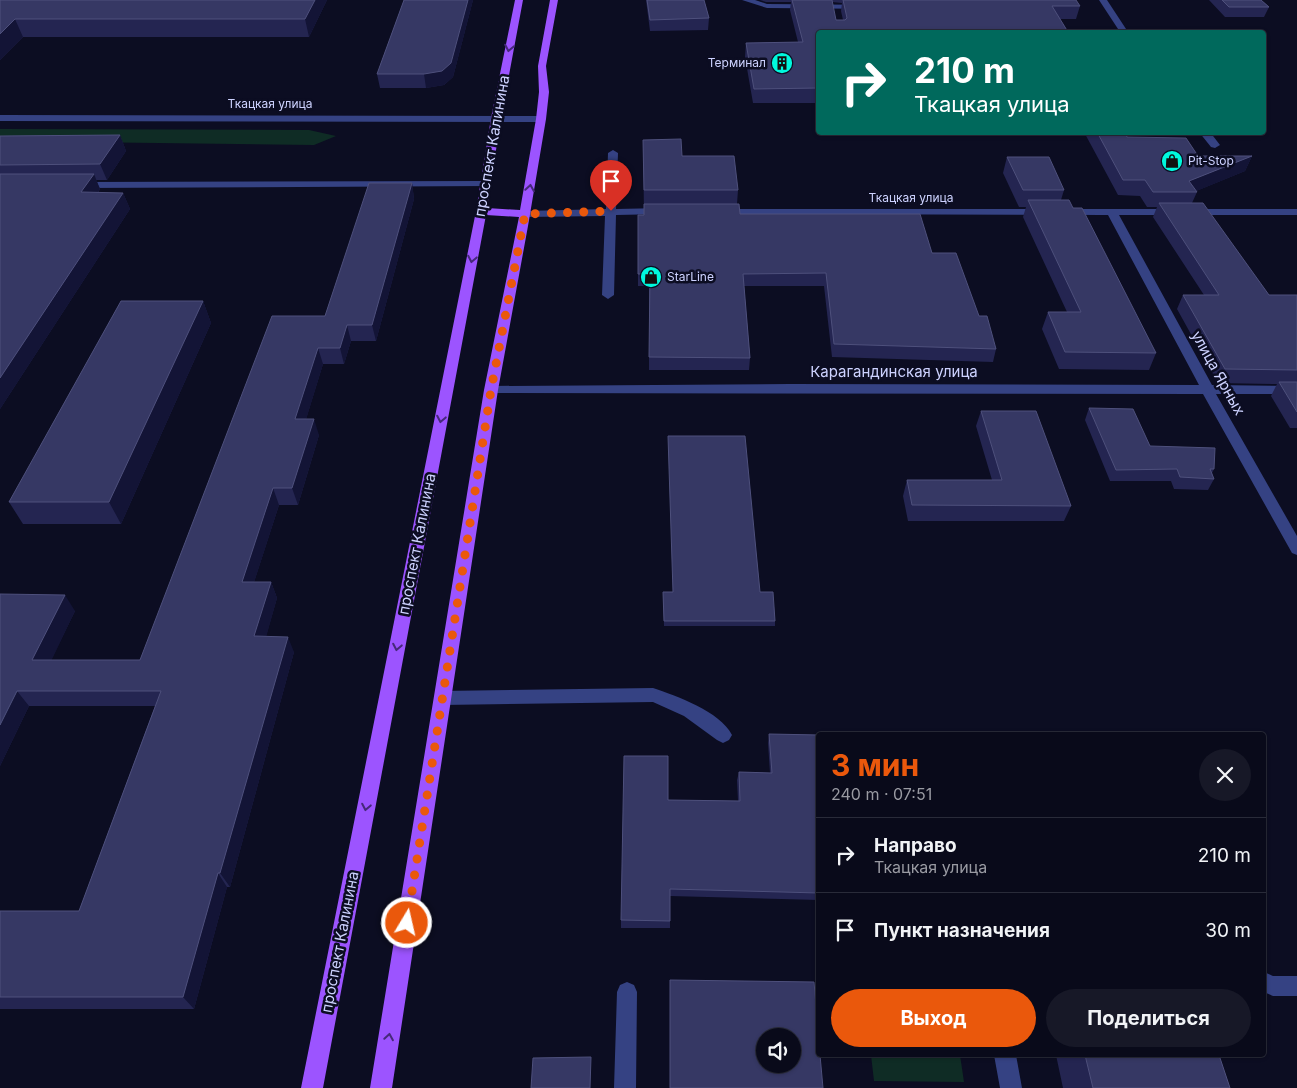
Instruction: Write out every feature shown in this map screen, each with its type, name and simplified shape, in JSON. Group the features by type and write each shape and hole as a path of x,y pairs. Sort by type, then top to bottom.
{"main road":[{"name":"проспект Калинина","path":"312,1088 481,211 496,118 519,0"},
{"path":"381,1088 491,390 525,214 541,119 544,92 542,66 554,0"},
{"path":"481,211 525,214"}],"street":[{"path":"746,0 753,4 768,6 836,11 884,7 895,5 899,0"},
{"path":"1103,0 1123,30"},
{"name":"Ткацкая улица","path":"0,118 541,119"},
{"path":"1207,135 1215,145"},
{"path":"608,295 612,153"},
{"path":"69,185 486,184"},
{"path":"525,214 611,211 680,212"},
{"name":"Ткацкая улица","path":"709,212 1297,212"},
{"name":"улица Ярных","path":"1112,212 1297,549"},
{"name":"Карагандинская улица","path":"491,390 790,388 1297,390"},
{"path":"442,698 653,695 695,711 723,734"},
{"path":"1266,983 1273,986 1297,986"},
{"path":"625,1088 627,992"},
{"path":"1005,1057 1011,1088"}],"green space":[{"path":"0,129 309,130 336,136 314,145 0,141"},
{"path":"871,1057 960,1057 964,1082 874,1081"}],"building":[{"path":"0,0 315,0 305,19 15,19 0,34"},
{"path":"404,0 468,0 451,63 442,71 424,74 377,74"},
{"path":"647,0 704,0 709,18 650,20"},
{"path":"792,0 832,0 836,20 845,20 847,18 843,0 1076,0 1080,6 1052,6 1067,30 816,30 816,88 754,89 746,43 803,42"},
{"path":"1222,0 1261,0 1269,7 1229,7"},
{"path":"120,135 100,164 0,165 0,136"},
{"path":"1099,135 1186,138 1198,156 1252,156 1189,181 1197,192 1153,192 1145,180 1123,180"},
{"path":"681,139 682,156 734,156 738,190 644,190 643,140"},
{"path":"1007,157 1049,157 1064,190 1023,190"},
{"path":"0,174 94,174 81,192 123,193 0,378"},
{"path":"369,183 412,183 372,325 347,325 340,348 318,348 295,419 314,419 292,488 273,488 242,582 271,582 254,636 288,637 183,997 0,997 0,911 79,911 161,691 17,691 0,725 0,594 65,595 32,660 140,660 272,316 325,316"},
{"path":"1028,200 1069,200 1073,208 1082,208 1156,353 1065,352 1048,312 1081,312"},
{"path":"1159,203 1203,203 1269,295 1297,295 1297,370 1225,369 1183,295 1219,295"},
{"path":"644,204 739,204 740,214 920,214 932,253 956,253 979,316 987,316 996,349 834,344 826,273 743,274 750,358 649,357 650,274 638,274 638,215 644,215"},
{"path":"121,301 203,301 109,502 9,502"},
{"path":"1279,382 1297,382 1297,412"},
{"path":"1089,408 1133,409 1150,446 1215,448 1214,469 1210,469 1214,479 1180,477 1177,469 1116,470"},
{"path":"981,411 1036,411 1071,506 912,505 907,480 1002,480"},
{"path":"668,436 745,436 760,592 773,592 775,621 664,621 663,592 673,592"},
{"path":"769,734 816,735 816,893 670,889 670,921 621,920 624,756 668,756 668,800 740,801 739,772 772,773"},
{"path":"670,980 814,982 816,1057 820,1057 823,1088 670,1088"},
{"path":"591,1057 590,1088 531,1088 533,1058"},
{"path":"1085,1057 1220,1057 1230,1088 1093,1088"}],"place":[{"name":"Терминал","path":"782,63"},
{"name":"Pit-Stop","path":"1172,161"},
{"name":"StarLine","path":"651,277"}],"route":[{"path":"407,923 491,390 525,214 611,211"}]}
